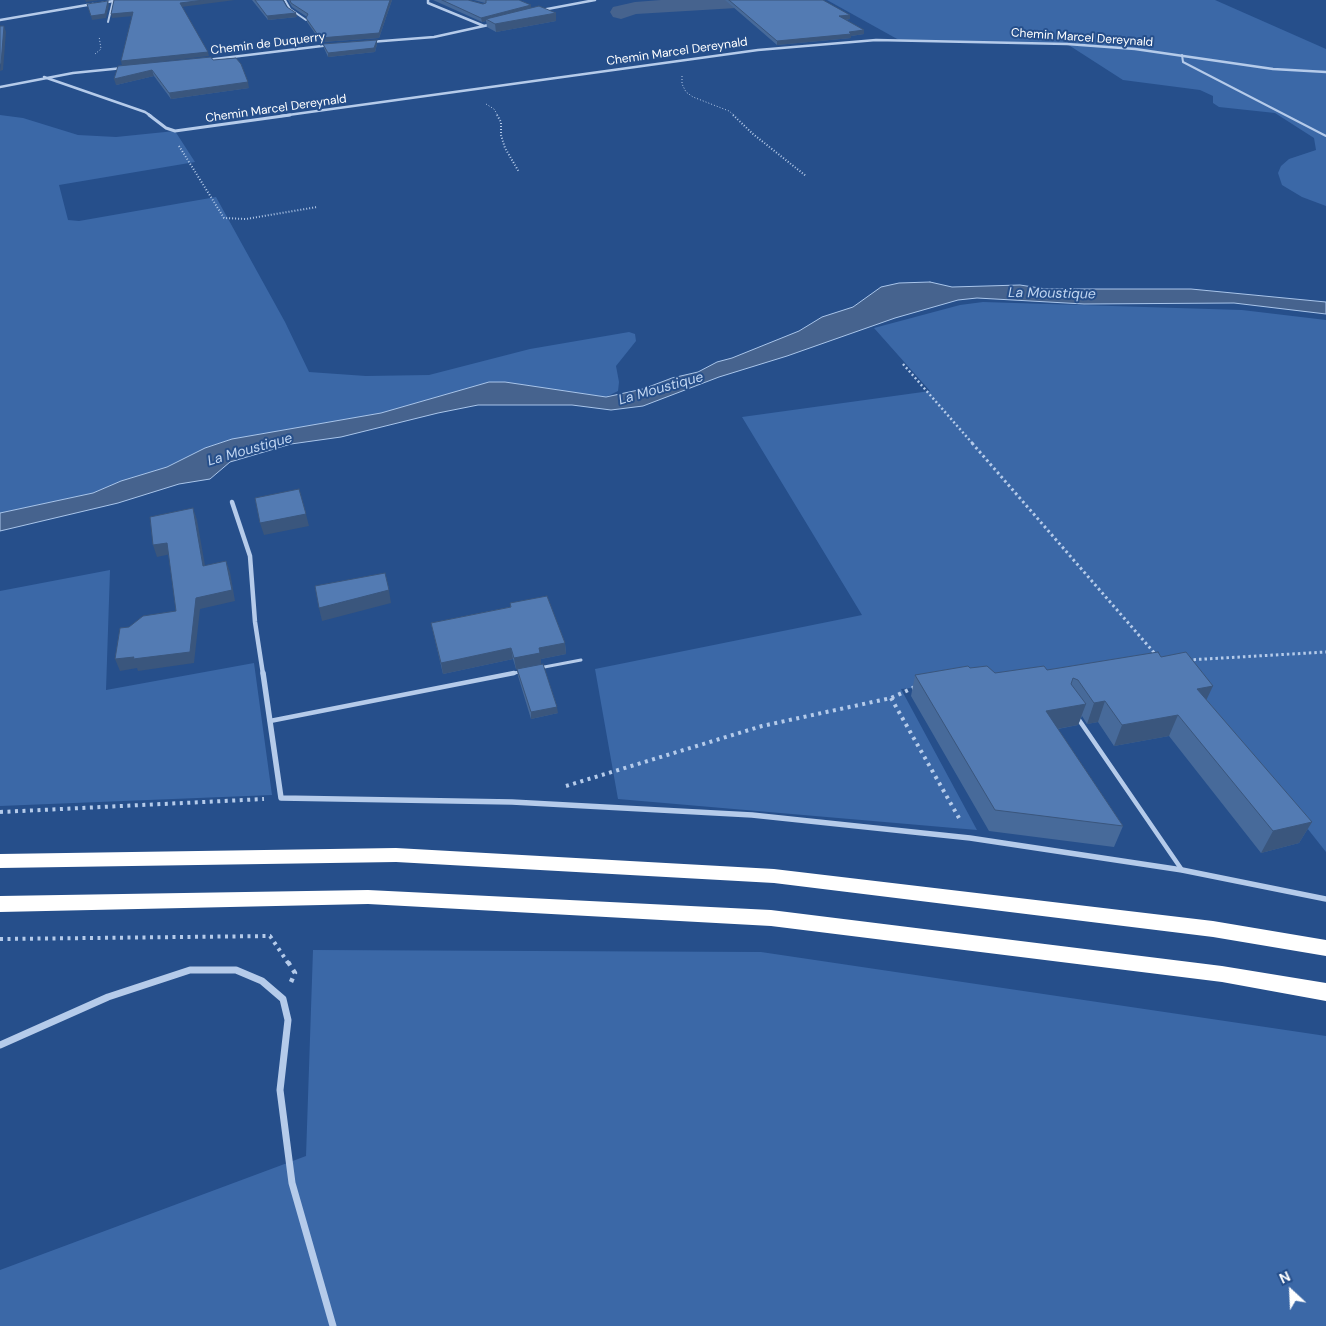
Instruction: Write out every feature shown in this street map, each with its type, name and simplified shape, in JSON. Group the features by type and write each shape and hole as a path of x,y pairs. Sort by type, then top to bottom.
{"highway":[{"path":"0,861 396,855 774,876 1213,929 1326,948"},
{"path":"0,904 368,897 771,918 1222,974 1326,992"}],"street":[{"path":"0,20 120,0"},
{"path":"428,0 428,3 436,7 484,26"},
{"path":"536,12 596,0"},
{"path":"364,42 434,37 493,24"},
{"name":"Chemin Marcel Dereynald","path":"175,131 666,62 792,47 899,40 1067,44 1136,49 1273,69 1326,72"},
{"name":"Chemin de Duquerry","path":"202,61 332,44"},
{"path":"0,87 44,77 123,68"},
{"path":"44,77 145,112 166,128 175,131"},
{"path":"232,502 250,556 255,622 281,798 512,802 752,814 970,838 1182,870 1326,900"},
{"path":"0,1045 108,997 190,970 236,970 262,981 283,999 288,1020 280,1090 292,1183 333,1326"}],"lane":[{"path":"285,0 290,8 306,20"},
{"path":"108,22 113,1"},
{"path":"1182,55 1183,62 1326,136"},
{"path":"532,669 580,660"},
{"path":"270,721 522,671"},
{"path":"1073,711 1182,870"}],"path":[{"path":"97,70 102,63 94,55 101,49 99,36 108,22"},
{"path":"666,62 666,66 683,76 682,84 686,92 693,97 729,111 753,134 806,176"},
{"path":"468,90 494,109 501,122 501,135 505,148 519,172"},
{"path":"175,131 174,136 180,148 224,218 246,219 317,206"},
{"path":"903,364 1162,662"},
{"path":"1181,660 1326,652"},
{"path":"559,788 762,726 891,698 915,686"},
{"path":"891,698 970,838"},
{"path":"0,812 281,798"},
{"path":"0,939 270,936 295,973 283,999"}],"shaded area":[{"path":"827,0 1215,0 1326,49 1326,206 1302,197 1282,185 1278,173 1281,166 1289,159 1316,150 1314,138 1275,113 1219,107 1213,103 1213,96 1200,90 1123,80 1067,44 899,40"},
{"path":"0,115 23,118 78,135 116,137 175,131 195,162 59,185 68,220 79,221 216,197 285,322 309,372 366,376 429,375 530,349 629,332 635,334 636,341 616,366 619,382 618,391 606,397 505,382 489,382 381,413 232,439 205,448 167,467 121,481 93,493 0,513"},
{"path":"983,302 1242,310 1326,320 1326,852 1179,666 901,689 977,830 618,799 595,669 862,615 742,417 930,391 874,328 960,305"},
{"path":"110,570 106,690 254,663 272,795 0,806 0,591"},
{"path":"313,950 761,952 1326,1036 1326,1326 0,1326 0,1270 306,1156"}],"water":[{"name":"La Moustique","path":"930,282 952,287 1020,285 1046,289 1191,289 1326,302 1326,314 1234,303 1084,304 977,298 958,300 895,318 787,356 719,377 643,406 611,410 572,405 478,405 341,437 291,444 230,462 210,479 179,484 118,503 0,531 0,513 93,493 121,481 167,467 205,448 232,439 381,413 489,382 505,382 606,397 643,389 672,378 698,372 717,362 732,358 799,331 822,317 853,307 881,287 899,283"}],"building":[{"path":"114,0 204,0 180,3 208,52 121,61 133,12 111,14"},
{"path":"255,0 283,0 287,7 296,13 267,16"},
{"path":"290,0 390,0 379,33 320,38 306,18 308,14 291,3"},
{"path":"442,0 468,0 483,4 486,3 486,0 519,0 531,5 481,18"},
{"path":"729,0 823,0 850,15 839,16 864,30 849,32 851,34 777,41"},
{"path":"108,1 105,14 91,16 87,4"},
{"path":"539,6 556,13 495,24 486,19"},
{"path":"0,26 4,26 1,64 0,64"},
{"path":"377,40 374,48 328,53 323,44"},
{"path":"211,57 213,60 236,58 241,64 248,82 169,93 152,70 114,79 118,66"},
{"path":"299,489 306,514 260,523 255,498"},
{"path":"193,508 203,566 226,561 232,590 196,598 190,652 133,659 134,657 115,659 120,628 129,627 143,616 176,611 167,543 153,545 150,517"},
{"path":"385,573 389,590 319,608 315,586"},
{"path":"547,596 565,643 539,648 540,653 514,658 511,648 441,663 431,623 511,607 510,603"},
{"path":"1158,652 1161,657 1186,652 1213,686 1197,689 1312,822 1273,831 1178,715 1122,725 1105,701 1094,703 1078,680 1073,678 1071,684 1086,704 1046,711 1123,826 995,810 915,675 968,666 970,668 987,666 995,673 1044,666 1047,670"},
{"path":"543,664 557,707 531,712 517,669"}],"waterway":[{"path":"621,12 635,8 770,0"}]}
